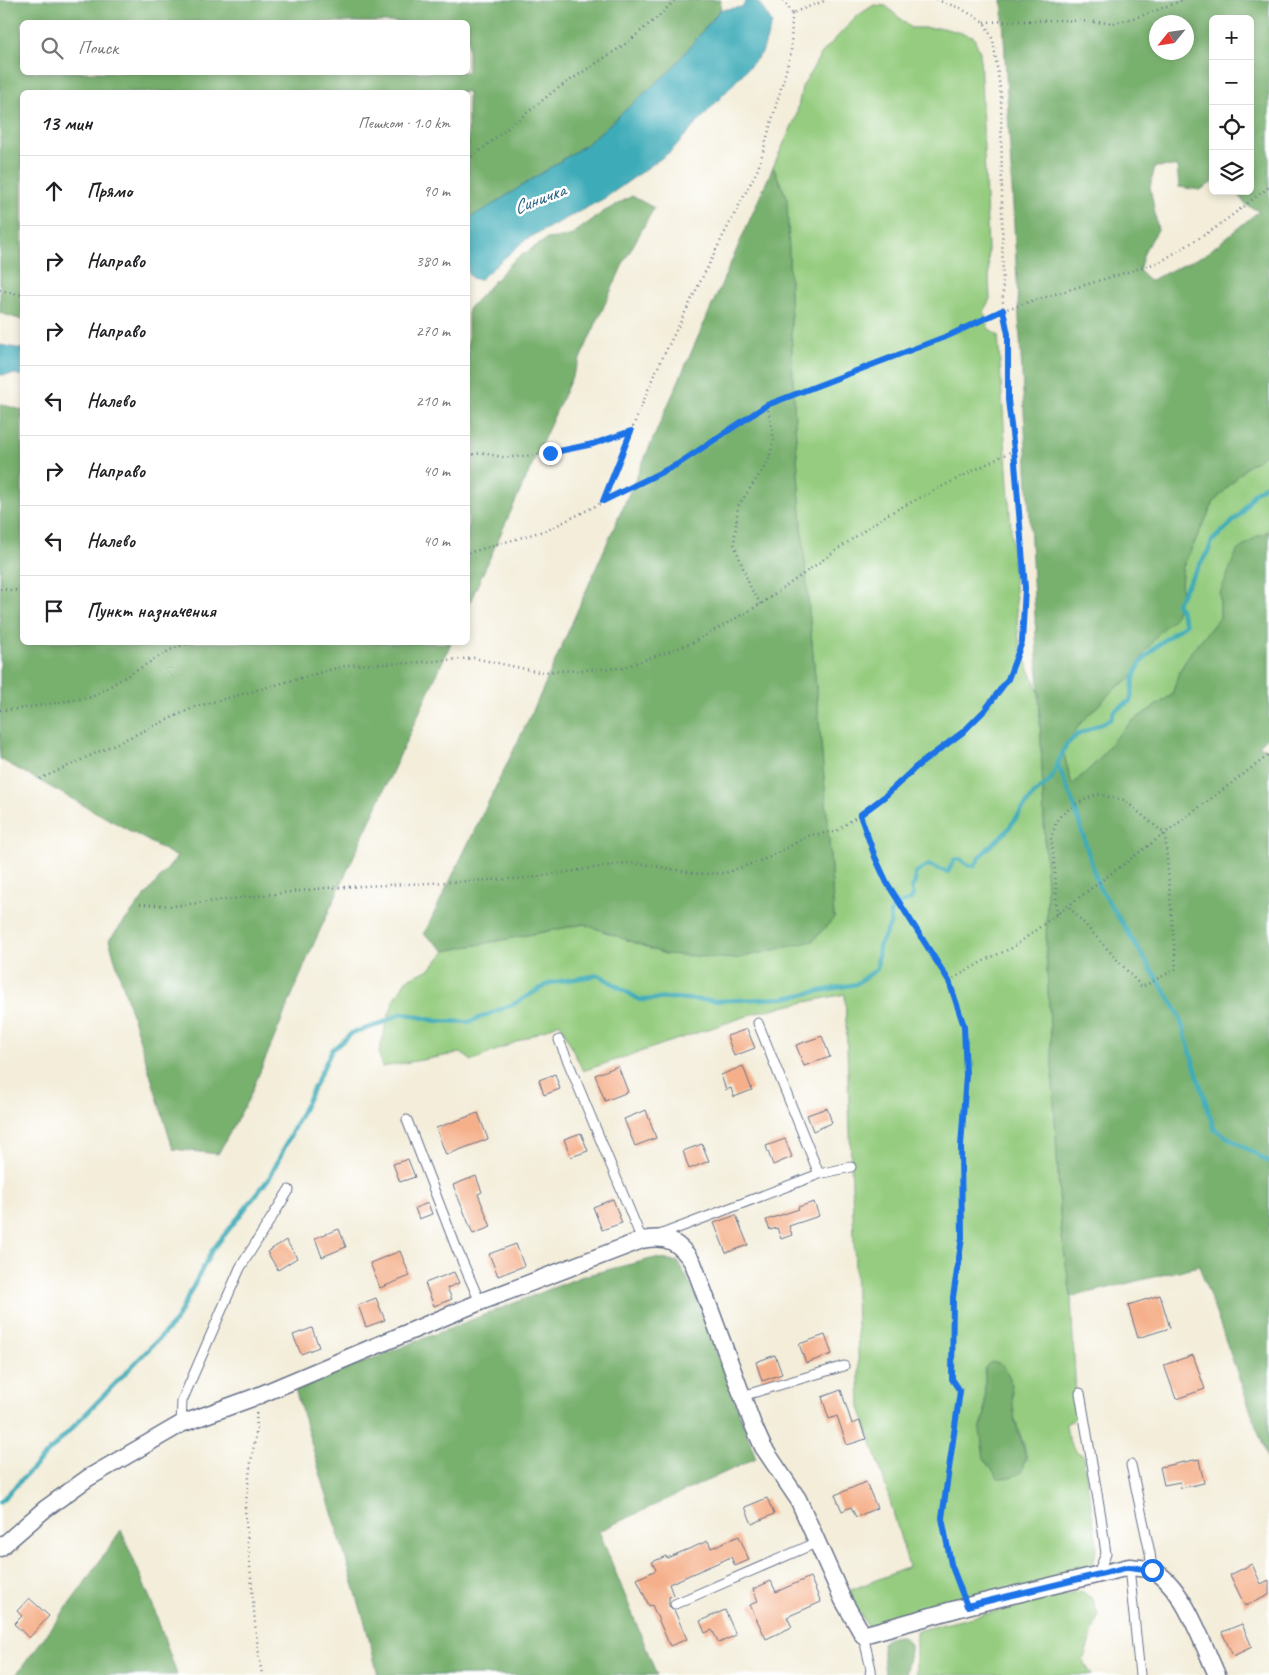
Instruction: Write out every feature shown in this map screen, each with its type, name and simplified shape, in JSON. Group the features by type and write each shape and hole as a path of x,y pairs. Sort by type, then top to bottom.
{"street":[{"path":"0,1548 45,1509 88,1478 182,1424 255,1397 480,1302 647,1239 668,1239 684,1249 693,1264 763,1447 798,1499 843,1600 863,1635 967,1606 1129,1567 1152,1570 1168,1582 1181,1598 1217,1675"}],"lane":[{"path":"758,1023 819,1174"},
{"path":"559,1040 647,1239 819,1174 851,1167"},
{"path":"407,1120 480,1302"},
{"path":"182,1424 182,1401 240,1268 289,1190"},
{"path":"742,1396 844,1366"},
{"path":"1080,1393 1106,1554 1098,1573"},
{"path":"1132,1465 1152,1570"},
{"path":"675,1604 818,1542"},
{"path":"1129,1567 1140,1675"},
{"path":"863,1635 871,1669 870,1675"}],"path":[{"path":"470,158 554,90 627,43 675,0"},
{"path":"603,501 654,374 718,244 758,169 791,53 792,13 784,0"},
{"path":"792,13 828,0"},
{"path":"937,0 960,8 984,22 1061,20 1114,23 1141,16 1183,0"},
{"path":"140,904 173,906 325,888 530,878 625,862 700,874 724,873 770,857 810,835 835,832 884,797 916,767 963,732 985,710 1008,679 1022,642 1025,588 1008,400 1008,334 1003,310 1001,95 992,40 984,22"},
{"path":"470,552 550,529 678,464 767,405 950,335 1003,310 1160,262 1214,229 1269,187"},
{"path":"0,290 20,295"},
{"path":"761,604 751,589 734,544 738,506 768,462 774,439 767,405"},
{"path":"470,455 478,452 510,458 550,453 593,444 631,431"},
{"path":"40,779 196,707 348,665 474,658 539,672 622,668 692,643 761,604 886,515 1014,450"},
{"path":"0,589 20,591"},
{"path":"0,710 18,709 92,697 170,650 184,645"},
{"path":"949,981 987,959 1012,948 1269,755"},
{"path":"1264,759 1269,761"},
{"path":"1057,914 1055,870 1050,838 1058,818 1074,805 1098,794 1124,800 1165,834 1176,969 1142,987 1068,907"},
{"path":"860,815 875,857 902,909 949,981 964,1026 966,1075 961,1146 962,1238 953,1297 952,1379 960,1391 942,1518 951,1564 967,1606"},
{"path":"255,1397 257,1428 245,1510 256,1634 262,1675"}],"green space":[{"path":"0,0 721,0 720,10 671,70 587,144 481,212 470,217 470,90 20,90 20,319 0,313"},
{"path":"1002,0 1269,0 1269,449 1257,461 1249,464 1214,502 1182,568 1181,593 1174,618 1157,635 1143,655 1132,677 1112,691 1079,725 1063,751 1072,785 1100,759 1114,739 1131,722 1172,695 1179,672 1191,652 1220,617 1220,593 1237,551 1256,537 1269,531 1269,736 1259,746 1269,750 1269,1462 1199,1266 1071,1297 1061,1230 1046,952 1047,895 1039,692"},
{"path":"874,5 886,6 911,28 943,28 973,36 980,52 990,299 984,310 988,328 998,335 1018,632 1021,651 1039,692 1047,895 1046,952 1061,1230 1071,1297 1077,1417 1066,1424 1072,1446 1083,1455 1097,1545 1093,1564 1085,1572 869,1628 846,1592 909,1567 880,1467 860,1407 845,994 762,1011 583,1071 560,1023 472,1061 461,1053 382,1067 379,1053 394,1000 407,979 430,969 445,951 584,924 665,954 834,918 799,486 787,198 773,167 796,117 802,87 821,54 857,16","holes":["985,1368 1012,1390 1014,1415 1024,1447 1026,1462 980,1430 985,1413"]},
{"path":"773,167 787,198 799,486 834,918 813,941 735,959 665,954 584,924 445,951 424,934 537,702"},
{"path":"632,196 654,208 624,262 470,602 470,307 514,260 547,239 570,236 603,212"},
{"path":"0,404 20,409 20,645 450,645 311,950 249,1098 218,1154 173,1149 109,940 177,857 0,759"},
{"path":"1269,449 1269,531 1256,537 1220,593 1220,617 1191,652 1179,672 1172,695 1131,722 1114,739 1100,759 1072,785 1063,751 1079,725 1112,691 1132,677 1143,655 1157,635 1174,618 1181,593 1182,569 1214,502 1249,464 1257,461"},
{"path":"655,1258 679,1262 694,1292 756,1458 599,1531 657,1675 378,1675 365,1623 295,1389 583,1276"},
{"path":"989,1363 1000,1363 1004,1367 1010,1378 1015,1421 1026,1456 1021,1473 1004,1478 998,1478 984,1458 980,1430 985,1413 985,1368"},
{"path":"121,1530 152,1603 177,1675 16,1675 79,1591"},
{"path":"1079,1591 1093,1599 1098,1616 1083,1661 1092,1675 916,1675 916,1631"},
{"path":"902,1636 910,1644 905,1675 885,1675 882,1643 891,1637"}],"water":[{"name":"Синичка","path":"752,0 760,4 772,23 762,53 670,152 605,198 525,240 479,280 472,278 470,276 470,217 481,212 587,144 671,70 720,10 742,7 746,1"},
{"path":"0,345 20,349 20,375 0,375"}],"building":[{"path":"747,1029 755,1048 734,1056 727,1036"},
{"path":"822,1036 830,1057 804,1066 796,1045"},
{"path":"618,1066 628,1092 605,1101 595,1075"},
{"path":"743,1066 752,1090 734,1097 731,1088 726,1090 721,1075"},
{"path":"555,1074 560,1089 544,1095 539,1080"},
{"path":"827,1108 832,1123 813,1131 807,1115"},
{"path":"646,1110 656,1138 635,1146 624,1119"},
{"path":"478,1113 488,1139 446,1155 436,1128"},
{"path":"581,1133 588,1151 571,1157 564,1139"},
{"path":"785,1139 792,1157 773,1165 766,1146"},
{"path":"702,1144 709,1161 689,1169 683,1151"},
{"path":"408,1159 415,1177 400,1182 393,1164"},
{"path":"476,1176 482,1192 478,1194 491,1227 473,1234 453,1185"},
{"path":"613,1199 622,1223 602,1230 593,1207"},
{"path":"814,1202 819,1216 789,1226 792,1235 781,1239 777,1228 770,1230 766,1220"},
{"path":"428,1203 432,1214 419,1219 415,1208"},
{"path":"736,1215 748,1245 726,1253 714,1223"},
{"path":"339,1229 346,1247 322,1257 315,1238"},
{"path":"286,1240 297,1258 278,1270 267,1252"},
{"path":"516,1244 524,1266 498,1276 489,1254"},
{"path":"400,1251 410,1276 380,1288 370,1263"},
{"path":"454,1272 459,1283 447,1288 452,1299 434,1306 425,1283"},
{"path":"1160,1295 1170,1328 1138,1338 1128,1305"},
{"path":"376,1298 385,1320 366,1327 358,1305"},
{"path":"312,1328 319,1347 301,1354 293,1335"},
{"path":"825,1335 832,1354 806,1363 799,1344"},
{"path":"775,1355 782,1374 762,1381 756,1362"},
{"path":"1193,1355 1205,1389 1176,1399 1164,1365"},
{"path":"841,1390 852,1424 860,1421 866,1439 847,1445 837,1416 829,1419 822,1397"},
{"path":"1199,1459 1204,1483 1181,1488 1180,1482 1164,1485 1160,1467"},
{"path":"866,1482 877,1508 856,1517 851,1507 842,1511 835,1495"},
{"path":"767,1498 774,1514 752,1524 745,1507"},
{"path":"739,1536 749,1560 735,1566 731,1557 669,1584 673,1595 669,1597 669,1606 674,1610 687,1639 670,1646 652,1605 649,1606 637,1579 656,1570 652,1562 666,1556 667,1558 708,1541 711,1548"},
{"path":"1252,1564 1261,1584 1269,1580 1269,1595 1245,1606 1230,1575"},
{"path":"810,1577 821,1602 787,1617 792,1627 766,1639 750,1605 758,1601 753,1589 771,1581 776,1592"},
{"path":"29,1598 49,1616 29,1638 14,1624 22,1616 17,1611"},
{"path":"725,1610 736,1635 719,1643 712,1630 705,1633 700,1621"},
{"path":"1242,1624 1252,1647 1233,1656 1222,1632"}],"waterway":[{"path":"0,1502 175,1322 211,1252 270,1177 332,1050 352,1033 378,1025 402,1013 437,1021 469,1022 514,1004 550,983 599,975 640,1000 672,998 715,1001 784,998 856,984 877,969 879,947 891,923 890,913 896,905 910,900 913,895 911,889 915,882 915,873 929,865 948,872 954,860 960,859 968,865 975,866 980,857 1005,833 1033,795 1050,781 1066,745 1077,735 1111,719 1114,711 1130,701 1134,678 1141,662 1155,648 1186,624 1177,603 1209,550 1212,541 1241,514 1254,493 1269,483"},
{"path":"1058,765 1074,805 1098,885 1178,1012 1214,1129 1269,1162"}],"route":[{"path":"550,453 593,444 631,431 603,501 678,464 767,405 886,361 950,335 1003,310 1008,334 1008,400 1025,588 1022,642 1008,679 985,710 963,732 916,767 884,797 860,815 875,857 887,883 949,981 964,1026 966,1075 961,1146 962,1238 953,1297 952,1379 960,1391 942,1518 951,1564 967,1606 1098,1573 1129,1567 1152,1570"}]}
